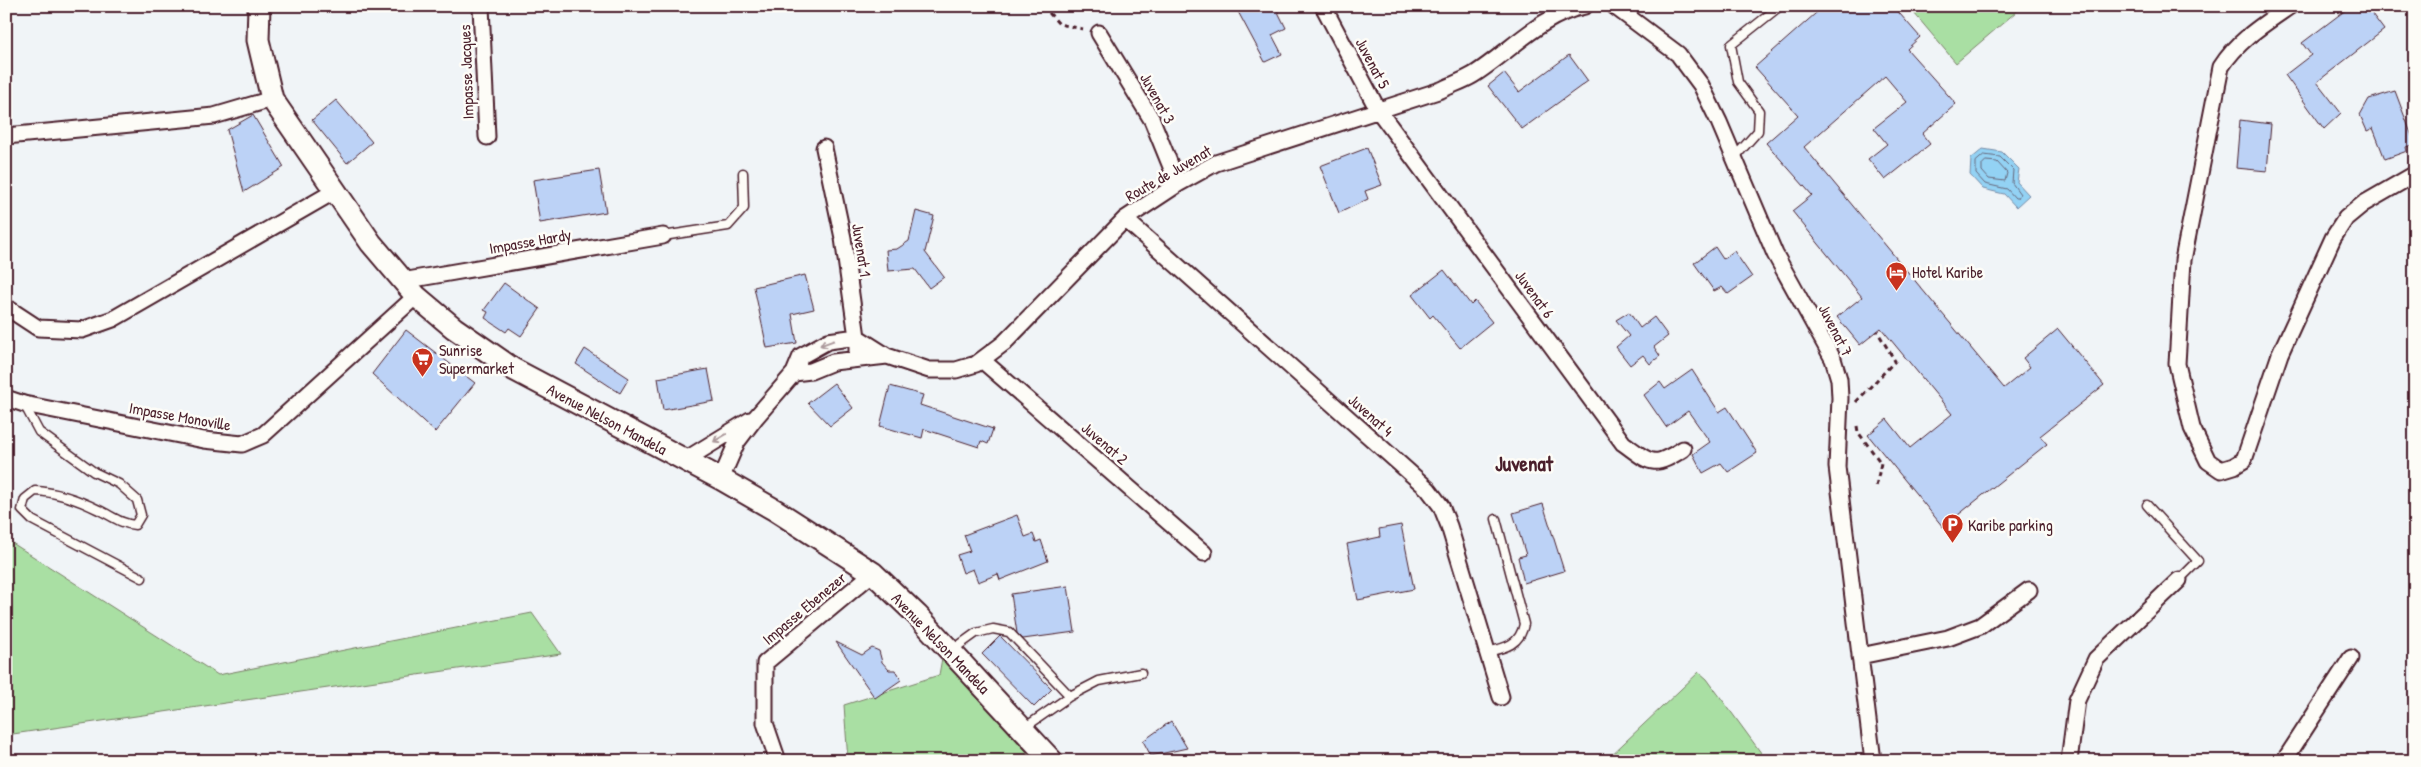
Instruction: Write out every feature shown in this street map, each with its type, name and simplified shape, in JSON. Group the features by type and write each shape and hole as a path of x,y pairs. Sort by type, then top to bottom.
{"street":[{"name":"Avenue Nelson Mandela","path":"259,6 258,40 272,99 371,243 409,288 454,328 513,369 721,479 775,510 873,573 917,615 1052,761"},
{"name":"Impasse Jacques","path":"481,6 486,137"},
{"name":"Juvenat 5","path":"1322,6 1378,110"},
{"name":"Route de Juvenat","path":"857,337 887,356 929,370 956,370 982,361 1004,343 1125,219 1178,184 1216,163 1440,90 1472,76 1529,32 1557,16 1585,6"},
{"name":"Juvenat 7","path":"1614,6 1678,54 1701,85 1775,254 1833,359 1839,379 1837,467 1873,761"},
{"path":"2290,6 2244,39 2230,52 2221,67 2183,260 2176,364 2192,428 2208,461 2221,470 2234,466 2244,460 2280,354 2333,238 2346,218 2363,204 2415,174"},
{"name":"Juvenat 3","path":"1099,32 1152,120 1178,184"},
{"path":"6,136 214,116 272,99"},
{"name":"Juvenat 6","path":"1378,110 1623,443 1648,461 1664,462 1683,449"},
{"name":"Juvenat 1","path":"824,148 843,238 857,337 857,358"},
{"path":"6,307 38,328 82,330 113,320 335,191"},
{"name":"Juvenat 4","path":"1125,219 1428,489 1441,506 1449,526 1501,697"},
{"name":"Impasse Hardy","path":"409,288 663,236"},
{"name":"Impasse Monoville","path":"6,398 24,404 204,440 242,444 263,435 409,288"},
{"path":"721,479 737,442 794,373 800,356 828,341 857,337"},
{"name":"Route de Juvenat","path":"794,373 811,371 833,362 887,356"},
{"name":"Juvenat 2","path":"982,361 1204,552"},
{"path":"685,460 756,417"},
{"name":"Impasse Ebenezer","path":"778,761 765,723 765,663 873,573"},
{"path":"2069,761 2077,700 2096,658 2179,580"},
{"path":"1860,656 1948,638 1980,626 2029,590"},
{"path":"2284,761 2352,658"}],"lane":[{"path":"1734,158 1758,130 1759,112 1738,82 1731,45 1780,6"},
{"path":"663,236 728,226 744,208 743,173"},
{"path":"24,404 39,432 94,472 119,484 137,500 141,514 135,525 125,524 75,500 50,492 35,491 25,499 22,510 32,520 142,578"},
{"path":"2147,505 2198,561 2179,580"},
{"path":"1487,652 1508,647 1517,641 1524,624 1496,519"},
{"path":"950,652 976,633 993,629 1009,632 1070,696"},
{"path":"1022,729 1070,696 1099,681 1141,673"}],"path":[{"path":"910,10 915,6"},
{"path":"1043,6 1058,24 1099,32"},
{"path":"1856,403 1895,361 1877,331"},
{"path":"1857,422 1858,432 1881,463 1876,487"}],"green space":[{"path":"1922,6 2023,6 1956,63 1914,13"},
{"path":"6,539 218,675 532,613 561,654 6,735"},
{"path":"942,658 1035,761 848,761 844,705 939,675"},
{"path":"1699,672 1707,679 1767,761 1605,761"}],"water":[{"path":"1983,149 2002,152 2019,169 2017,182 2029,195 2016,207 2004,194 1983,189 1970,175 1971,159"}],"building":[{"path":"1235,6 1275,6 1286,28 1272,35 1282,54 1265,62"},
{"path":"1824,6 1893,6 1920,37 1907,49 1956,104 1922,134 1930,144 1885,180 1868,159 1887,144 1874,128 1907,102 1885,76 1804,147 2004,388 2030,367 2023,358 2058,329 2104,385 2040,436 2047,444 1943,527 1868,435 1887,419 1910,448 1952,414 1881,328 1860,345 1837,317 1862,297 1792,211 1812,195 1766,143 1798,115 1755,67"},
{"path":"2351,6 2366,6 2384,30 2317,82 2341,113 2324,129 2285,75 2311,55 2302,43"},
{"path":"1569,55 1588,81 1522,129 1488,86 1504,73 1519,92"},
{"path":"2395,91 2415,144 2406,147 2407,151 2385,159 2373,128 2367,131 2360,115 2369,99"},
{"path":"336,100 372,142 347,163 312,120"},
{"path":"253,115 284,167 244,192 227,130"},
{"path":"2240,120 2271,124 2267,171 2236,168"},
{"path":"1367,148 1382,185 1365,191 1368,199 1339,213 1320,166"},
{"path":"599,170 606,212 540,223 533,180"},
{"path":"916,211 934,216 925,252 944,277 929,288 915,269 888,271 886,250 897,249 909,241"},
{"path":"1715,247 1723,259 1734,251 1752,277 1728,294 1722,287 1714,291 1694,263"},
{"path":"1444,270 1471,305 1475,301 1492,322 1460,348 1433,315 1430,318 1412,295"},
{"path":"805,275 814,309 792,314 797,343 767,348 754,287"},
{"path":"504,283 540,309 521,336 509,328 506,332 485,318 488,312 484,310"},
{"path":"1629,312 1640,328 1654,317 1668,336 1654,347 1660,356 1650,364 1643,355 1630,365 1616,347 1629,336 1616,320"},
{"name":"Sunrise Supermarket","path":"406,330 475,383 435,432 372,374"},
{"path":"585,349 629,378 620,393 576,364"},
{"path":"708,369 714,401 663,410 658,378"},
{"path":"1692,370 1719,412 1727,407 1757,453 1728,472 1721,463 1703,473 1693,454 1710,442 1688,411 1666,427 1644,395 1660,382 1665,389"},
{"path":"834,383 853,408 830,426 808,403"},
{"path":"890,386 923,395 920,405 993,429 988,444 981,441 979,447 924,429 922,438 880,426"},
{"path":"1543,504 1564,571 1524,583 1518,557 1526,555 1513,513"},
{"path":"1017,515 1025,537 1033,534 1036,542 1041,540 1048,561 1000,580 998,574 978,582 973,569 963,573 957,555 970,551 964,535"},
{"path":"1401,525 1414,589 1358,600 1347,544 1380,537 1379,529"},
{"path":"1068,586 1075,632 1023,639 1017,633 1011,594"},
{"path":"1000,636 1052,689 1034,707 982,654"},
{"path":"836,642 862,655 872,648 879,651 882,662 889,670 895,670 901,680 875,698"},
{"path":"1171,721 1187,748 1151,756 1143,741"}],"place":[{"name":"Hotel Karibe","path":"1896,291"},
{"name":"Sunrise Supermarket","path":"423,378"},
{"name":"Karibe parking","path":"1952,544"}],"district":[{"name":"Juvenat","path":"1524,463"}]}
